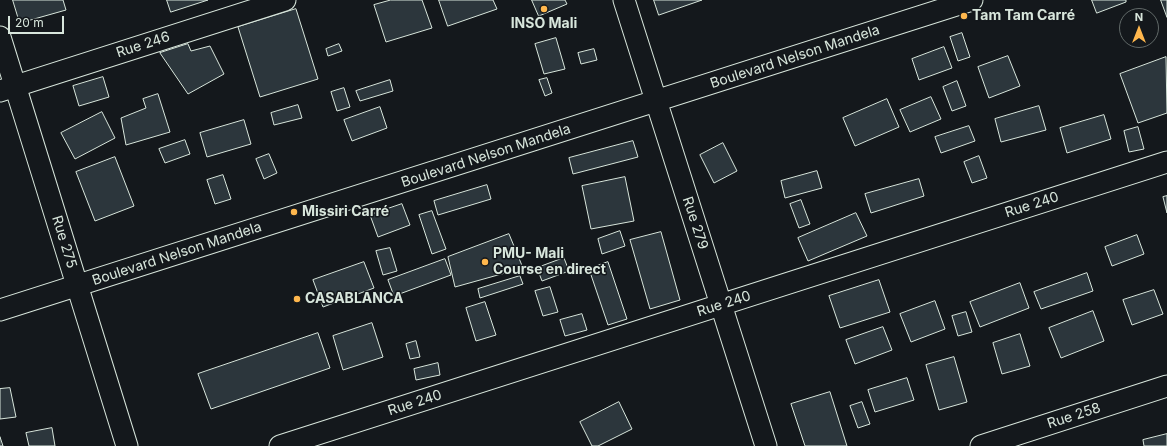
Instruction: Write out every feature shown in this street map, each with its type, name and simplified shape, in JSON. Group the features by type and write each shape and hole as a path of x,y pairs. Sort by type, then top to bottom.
{"street":[{"name":"Rue 246","path":"8,88 285,0"},
{"name":"Rue 279","path":"624,0 766,446"},
{"name":"Boulevard Nelson Mandela","path":"0,310 972,0"},
{"name":"Rue 275","path":"0,37 8,88 77,286 127,446"},
{"name":"Rue 240","path":"280,446 1167,162"},
{"name":"Rue 258","path":"981,446 1167,386"}],"building":[{"path":"13,0 63,0 66,10 20,23"},
{"path":"167,0 208,0 171,12"},
{"path":"391,0 422,0 432,28 386,42 374,5"},
{"path":"439,0 493,0 497,9 448,26"},
{"path":"532,0 565,0 567,4 539,16"},
{"path":"654,0 702,0 659,15"},
{"path":"1092,0 1126,0 1126,2 1097,13"},
{"path":"1161,0 1167,0 1167,17"},
{"path":"296,9 318,79 260,97 238,27"},
{"path":"962,33 970,57 958,61 950,37"},
{"path":"556,38 565,69 544,74 535,44"},
{"path":"188,44 191,51 210,46 224,74 188,94 160,53"},
{"path":"339,44 342,51 328,56 326,49"},
{"path":"944,47 952,68 919,80 912,59"},
{"path":"594,49 597,60 581,64 578,53"},
{"path":"1008,56 1020,86 989,98 978,67"},
{"path":"1166,57 1167,113 1138,123 1120,74"},
{"path":"103,77 109,97 79,106 73,86"},
{"path":"547,78 552,93 545,96 539,80"},
{"path":"390,80 393,91 360,101 356,91"},
{"path":"957,81 966,106 952,111 943,87"},
{"path":"344,88 350,107 337,111 331,92"},
{"path":"158,94 170,132 126,145 121,118 146,108 143,99"},
{"path":"931,97 941,119 910,132 900,110"},
{"path":"887,99 899,127 855,146 843,118"},
{"path":"298,105 302,118 274,125 271,113"},
{"path":"1039,106 1046,130 1001,142 995,119"},
{"path":"380,107 387,128 352,141 344,120"},
{"path":"102,112 115,138 75,159 61,133"},
{"path":"1104,115 1111,139 1067,153 1060,128"},
{"path":"244,120 251,144 207,157 200,133"},
{"path":"969,126 975,141 941,153 935,137"},
{"path":"1138,127 1144,149 1129,152 1124,131"},
{"path":"185,140 190,154 165,163 159,149"},
{"path":"633,141 638,157 573,174 569,158"},
{"path":"723,143 737,171 714,183 700,155"},
{"path":"269,154 277,173 264,179 256,159"},
{"path":"979,156 987,178 972,183 964,162"},
{"path":"115,157 134,206 95,221 76,172"},
{"path":"817,171 822,188 785,198 781,181"},
{"path":"223,175 231,199 215,204 207,180"},
{"path":"625,177 634,221 591,229 582,186"},
{"path":"919,179 924,196 871,213 865,194"},
{"path":"487,185 491,199 438,215 434,201"},
{"path":"1167,196 1167,213 1163,197"},
{"path":"801,200 810,224 799,228 790,204"},
{"path":"402,204 410,225 378,237 370,215"},
{"path":"432,211 446,249 432,254 419,215"},
{"path":"856,213 867,236 808,261 798,238"},
{"path":"620,231 625,246 602,254 598,239"},
{"path":"661,232 680,300 650,309 630,240"},
{"name":"PMU- Mali Course en direct","path":"509,234 523,268 455,287 448,257"},
{"path":"1137,235 1144,254 1112,266 1105,247"},
{"path":"390,248 397,271 383,275 376,251"},
{"path":"564,258 569,271 542,281 537,268"},
{"path":"445,259 451,275 394,296 388,280"},
{"path":"364,262 374,288 323,307 313,280"},
{"path":"608,262 627,319 608,325 589,269"},
{"path":"1087,273 1093,291 1041,309 1034,292"},
{"path":"520,276 523,284 480,298 478,289"},
{"path":"879,280 890,312 840,328 829,296"},
{"path":"1020,283 1029,308 980,327 970,302"},
{"path":"550,287 558,312 543,316 535,291"},
{"path":"1154,290 1163,314 1132,325 1123,300"},
{"path":"935,301 945,329 911,342 900,314"},
{"path":"485,302 496,335 476,341 466,308"},
{"path":"1093,311 1104,341 1061,358 1049,328"},
{"path":"966,312 972,332 958,336 952,316"},
{"path":"582,314 587,330 565,336 560,320"},
{"path":"372,323 383,357 343,370 333,336"},
{"path":"883,327 892,350 855,364 846,340"},
{"path":"318,333 330,368 211,409 198,374"},
{"path":"1020,334 1030,366 1002,374 993,343"},
{"path":"416,341 420,357 410,359 406,344"},
{"path":"954,357 967,402 939,410 926,365"},
{"path":"438,363 440,375 416,380 414,369"},
{"path":"907,378 914,400 875,412 868,390"},
{"path":"10,388 16,417 0,419 0,389"},
{"path":"830,392 847,446 805,446 791,404"},
{"path":"619,402 632,429 598,446 592,446 580,422"},
{"path":"862,402 870,424 858,428 850,406"},
{"path":"52,428 55,446 29,446 26,433"},
{"path":"1167,434 1167,446 1144,446 1143,440"},
{"path":"0,437 3,446 0,446"}],"place":[{"name":"INSO Mali","path":"544,9"},
{"name":"Tam Tam Carré","path":"964,16"},
{"name":"Missiri Carré","path":"294,212"},
{"name":"PMU- Mali Course en direct","path":"485,262"},
{"name":"CASABLANCA","path":"297,299"}]}
